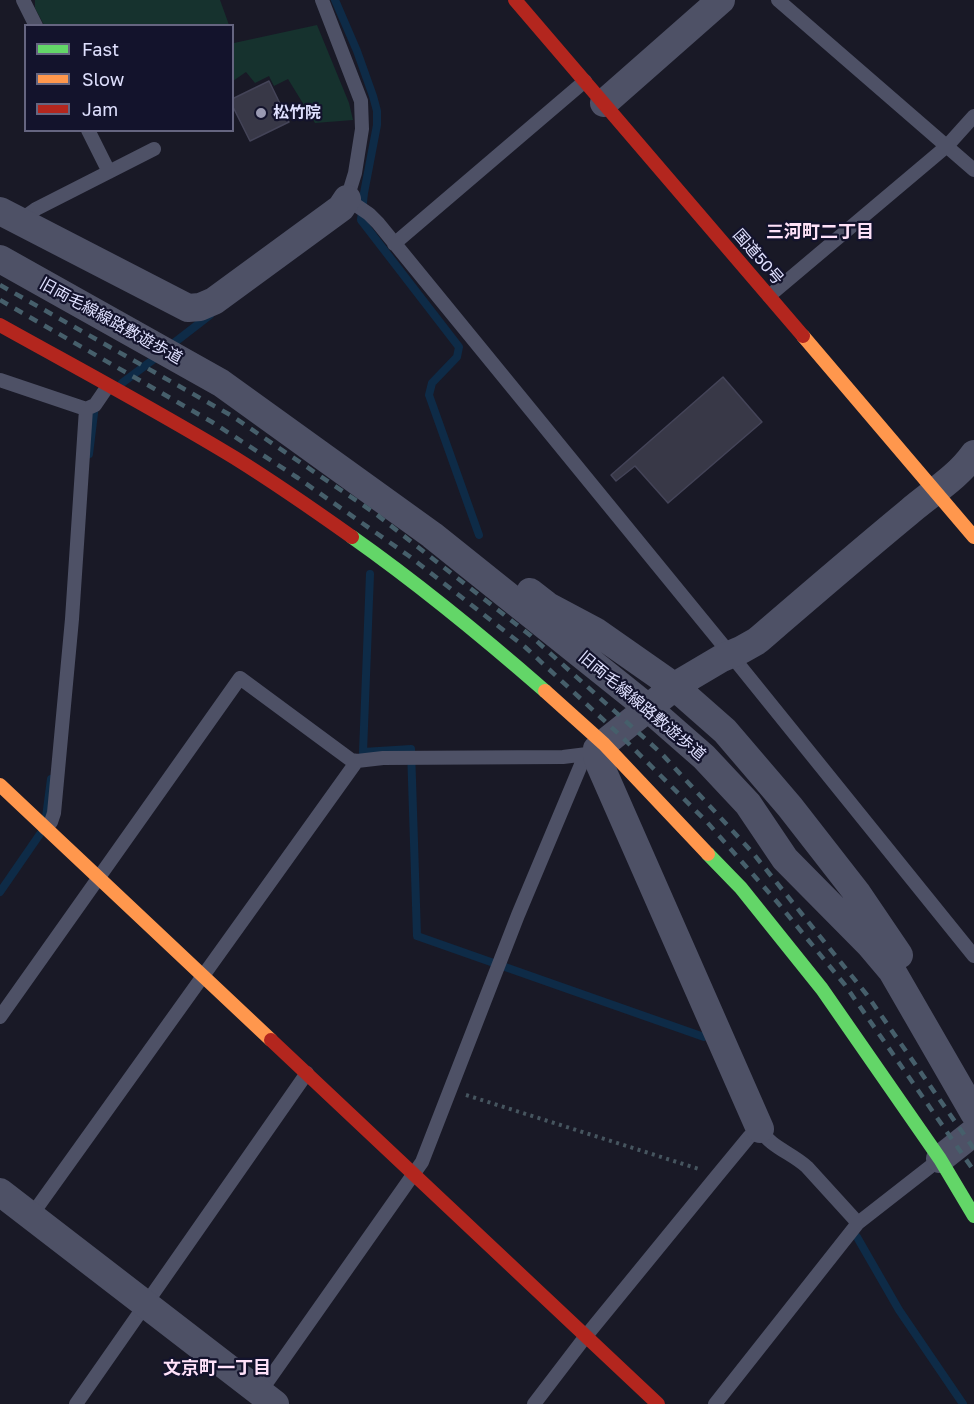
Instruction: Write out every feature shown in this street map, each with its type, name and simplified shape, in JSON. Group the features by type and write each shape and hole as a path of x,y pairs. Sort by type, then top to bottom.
{"main road":[{"name":"国道50号","path":"515,0 974,537"},
{"path":"0,325 235,458 306,504 398,569 529,676 596,749 749,897 822,989 940,1159 974,1216"},
{"path":"0,785 658,1404"}],"street":[{"path":"604,103 720,0"},
{"path":"12,217 188,308 200,307 214,301 332,215 347,199"},
{"name":"旧両毛線線路敷遊歩道","path":"0,259 221,383 323,437 426,507 548,606 595,631 675,687 724,731 790,807 857,893 898,954 974,1079"},
{"name":"旧両毛線線路敷遊歩道","path":"221,383 432,535 648,708 711,765 748,804 785,859 870,945 892,971 974,1113"},
{"path":"760,1129 600,765 596,749 675,687 722,658 757,641 966,465 974,453"},
{"path":"940,1159 974,1132"},
{"path":"0,1192 262,1400"}],"lane":[{"path":"23,0 35,24"},
{"path":"322,0 361,101 362,129 355,174 347,199 369,214 394,244 974,956"},
{"path":"778,0 974,170"},
{"path":"394,244 585,81"},
{"path":"769,296 947,147 974,116"},
{"path":"89,132 109,172"},
{"path":"12,217 29,214 154,149"},
{"path":"0,380 86,409 95,405 108,386"},
{"path":"45,828 51,822 54,813 71,631 86,409"},
{"path":"0,1017 240,678 351,759 357,761 383,758 562,757 596,749"},
{"path":"262,1400 422,1162 518,915 583,760 596,749"},
{"path":"31,1216 357,761"},
{"path":"76,1404 307,1073"},
{"path":"534,1404 586,1336 716,1177 749,1137 760,1129 772,1143 807,1167 858,1223"},
{"path":"715,1404 858,1223 940,1159"}],"path":[{"path":"450,1089 704,1171 716,1177"}],"green space":[{"path":"35,0 220,0 229,24 43,24 35,8"},
{"path":"317,25 349,103 353,120 315,123 288,79 274,86 269,76 255,83 246,72 234,80 234,43"}],"building":[{"name":"松竹院","path":"269,81 289,122 250,141 234,109 234,98"},
{"path":"723,377 762,422 668,503 635,466 616,481 611,475"}],"waterway":[{"path":"335,0 357,51 377,111 377,125 361,220 459,347 457,357 432,383 429,395 479,535"},
{"path":"170,346 210,315"},
{"path":"122,383 158,356"},
{"path":"89,454 96,404"},
{"path":"370,574 363,752 411,749 417,936 704,1037"},
{"path":"46,817 51,779"},
{"path":"0,892 40,834"},
{"path":"857,1237 899,1310 963,1404"}],"railway":[{"path":"0,285 232,416 376,514 531,636 661,753 752,852 867,995 974,1149"},
{"path":"0,300 212,422 298,478 409,556 525,647 623,738 707,822 778,903 845,985 974,1171"}],"traffic: fast":[{"path":"352,537 450,611 545,691"},
{"path":"708,854 741,888 822,989 940,1159 974,1216"}],"traffic: slow":[{"path":"803,336 974,537"},
{"path":"545,691 604,744 708,854"},
{"path":"0,785 271,1040"}],"traffic: jam":[{"path":"515,0 803,336"},
{"path":"0,325 235,458 352,537"},
{"path":"271,1040 658,1404"}],"place":[{"name":"松竹院","path":"261,113"}],"district":[{"name":"三河町二丁目","path":"820,232"},
{"name":"文京町一丁目","path":"217,1368"}]}
